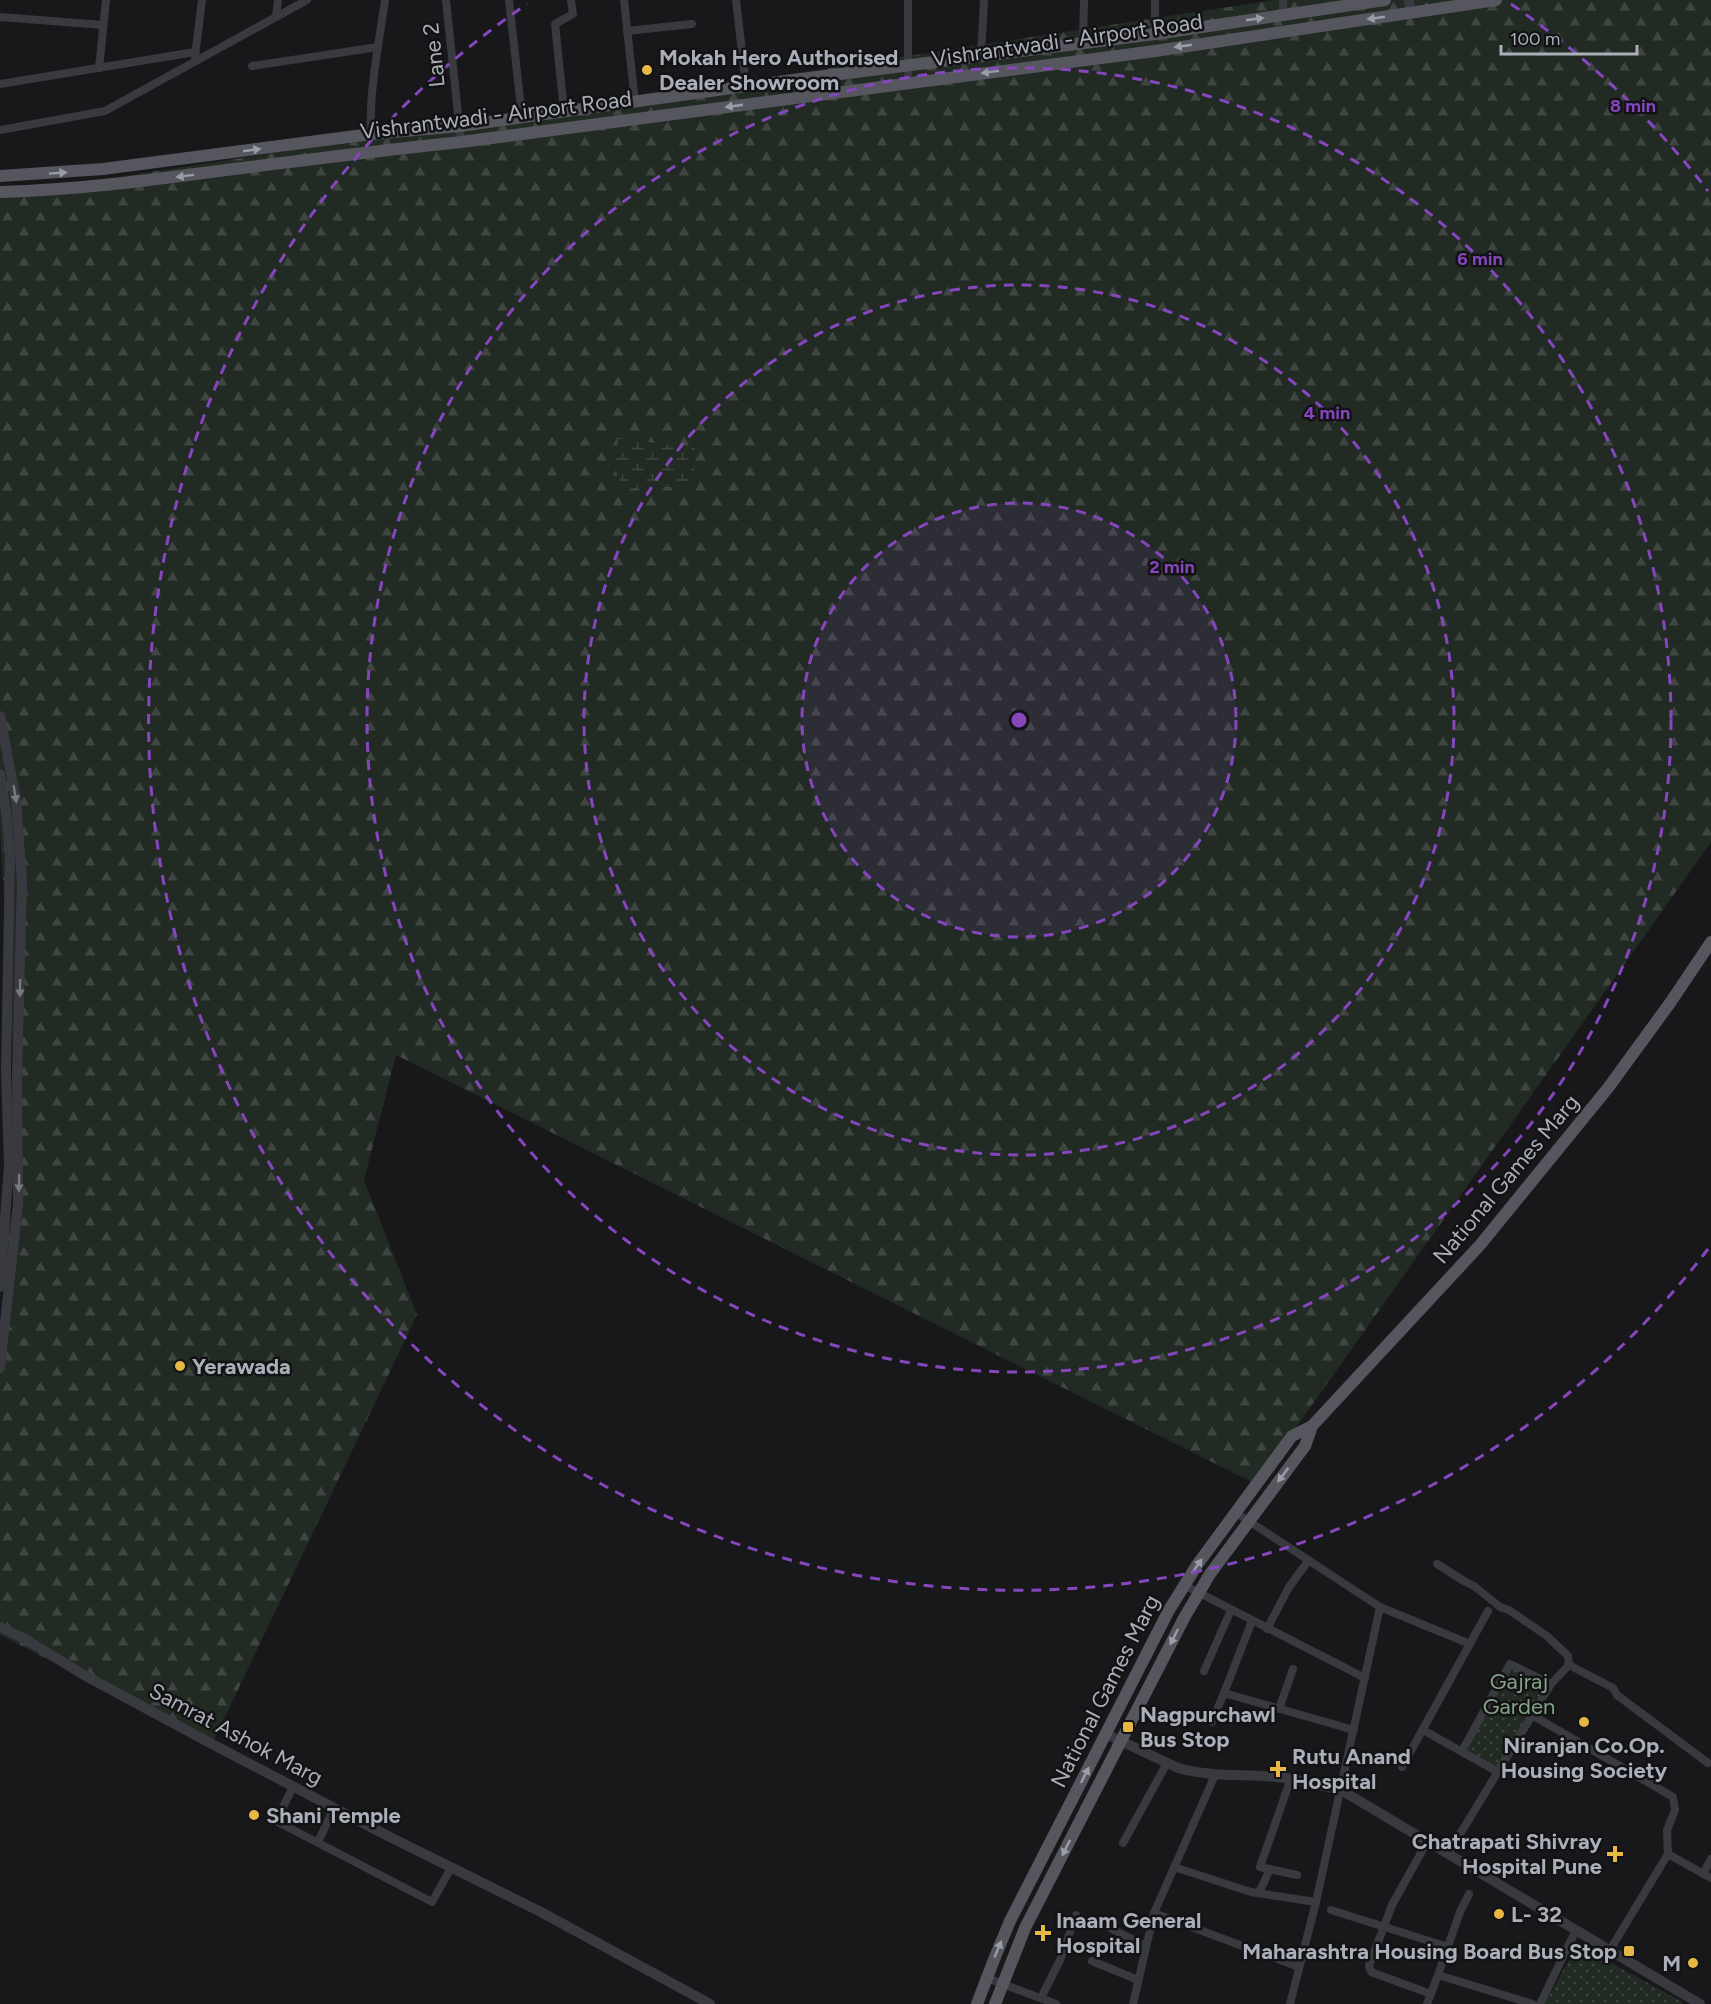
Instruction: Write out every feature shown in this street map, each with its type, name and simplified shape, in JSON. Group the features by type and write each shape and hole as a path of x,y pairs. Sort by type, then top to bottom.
{"main road":[{"name":"Vishrantwadi - Airport Road","path":"0,176 103,170 371,134 460,126 746,86 1083,44 1358,2 1385,0"},
{"name":"Vishrantwadi - Airport Road","path":"0,189 41,191 105,186 461,142 1155,51 1410,6 1496,0"},
{"name":"National Games Marg","path":"977,2004 1010,1921 1169,1610 1184,1585 1292,1436 1312,1425 1480,1245 1608,1088 1711,942"},
{"name":"National Games Marg","path":"994,2004 1025,1928 1198,1593 1305,1446 1312,1425"}],"street":[{"path":"99,68 106,0"},
{"path":"194,63 202,0"},
{"path":"276,17 278,0"},
{"path":"0,130 105,111 307,0"},
{"path":"371,134 370,120 378,47 386,0"},
{"name":"Lane 2","path":"446,0 461,142"},
{"path":"509,0 522,117"},
{"path":"564,111 555,24 573,14 571,0"},
{"path":"624,0 635,102"},
{"path":"742,0 736,0 746,86"},
{"path":"908,0 908,82"},
{"path":"981,57 984,0"},
{"path":"1083,44 1084,0"},
{"path":"1155,0 1155,34"},
{"path":"1283,0 1283,15"},
{"path":"0,17 103,25"},
{"path":"627,32 692,24"},
{"path":"252,66 378,47"},
{"path":"0,84 195,52"},
{"path":"0,716 16,800 22,881 17,1078 18,1204 0,1368"},
{"path":"0,774 10,856 6,1071 9,1164 0,1287"},
{"path":"1235,1512 1380,1607 1470,1644"},
{"path":"1267,1629 1289,1587 1309,1560"},
{"path":"1437,1564 1474,1586 1500,1607 1509,1610 1547,1636 1568,1656 1569,1665 1551,1684 1448,1854"},
{"path":"1184,1585 1365,1678"},
{"path":"1290,2004 1316,1902 1380,1607"},
{"path":"1204,1671 1230,1610"},
{"path":"1402,1767 1488,1611"},
{"path":"1212,1722 1252,1621"},
{"name":"Samrat Ashok Marg","path":"0,1628 26,1640 94,1680 293,1787 539,1911 710,2004"},
{"path":"1462,1752 1510,1664 1551,1684"},
{"path":"1569,1665 1613,1688 1617,1695 1708,1763"},
{"path":"1279,1709 1293,1669"},
{"path":"1224,1693 1354,1730"},
{"path":"1532,1715 1673,1797 1675,1810 1667,1830 1668,1854 1610,1950"},
{"path":"1423,1730 1498,1772"},
{"path":"1106,1734 1189,1771 1215,1775 1291,1778 1341,1790 1700,2004"},
{"path":"1123,1843 1167,1763"},
{"path":"1133,2004 1154,1913 1215,1775"},
{"path":"1291,1778 1260,1867 1297,1875"},
{"path":"293,1787 276,1821 432,1902 451,1868"},
{"path":"318,1842 334,1808"},
{"path":"1427,1842 1392,1905 1370,1966 1371,1972 1431,1994"},
{"path":"1668,1854 1707,1876 1711,1859"},
{"path":"1174,1867 1259,1893 1316,1902"},
{"path":"1259,1893 1270,1869"},
{"path":"1427,2004 1468,1894"},
{"path":"1331,1910 1448,1947"},
{"path":"1154,1913 1299,1967"},
{"path":"1041,1998 1061,1958 1076,1915"},
{"path":"1102,1924 1146,1946"},
{"path":"1540,2004 1576,1930"},
{"path":"1092,1961 1138,1980"},
{"path":"1438,1975 1533,2004"},
{"path":"987,1978 1056,2004"}],"green space":[{"path":"1274,0 1711,0 1711,842 1256,1484 396,1055 364,1180 417,1315 212,1744 0,1635 0,1345 11,1293 4,1259 20,1162 0,830 0,195"},
{"path":"618,438 695,448 694,487 622,489 615,468"},
{"name":"Gajraj Garden","path":"1510,1664 1551,1684 1498,1772 1462,1751"},
{"path":"1578,1945 1683,2002 1682,2004 1544,2004"}],"place":[{"name":"Mokah Hero Authorised Dealer Showroom","path":"647,70"},
{"name":"Yerawada","path":"180,1366"},
{"name":"Niranjan Co.Op. Housing Society","path":"1584,1722"},
{"name":"Nagpurchawl Bus Stop","path":"1128,1727"},
{"name":"Rutu Anand Hospital","path":"1278,1769"},
{"name":"Shani Temple","path":"254,1815"},
{"name":"Chatrapati Shivray Hospital Pune","path":"1615,1854"},
{"name":"L- 32","path":"1499,1914"},
{"name":"Inaam General Hospital","path":"1043,1933"},
{"name":"Maharashtra Housing Board Bus Stop","path":"1629,1951"},
{"name":"M","path":"1693,1963"}]}
